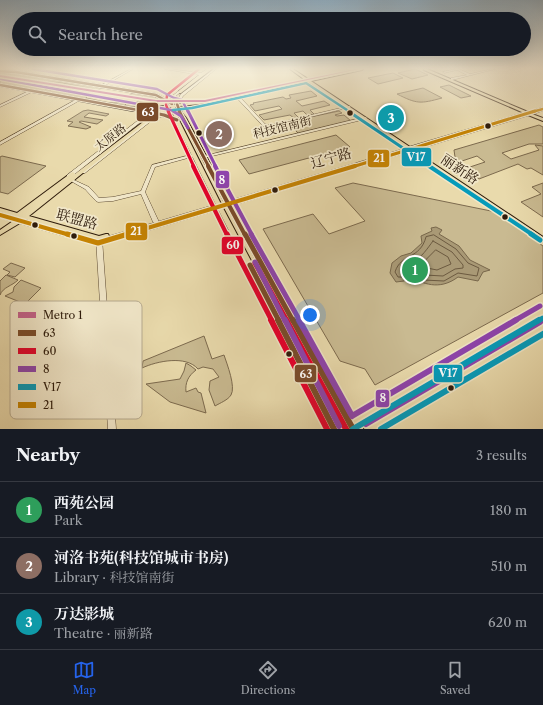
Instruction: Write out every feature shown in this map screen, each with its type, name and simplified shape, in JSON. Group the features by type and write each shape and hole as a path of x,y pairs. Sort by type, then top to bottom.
{"main road":[{"path":"21,89 164,115 178,121"},
{"path":"120,89 144,93 163,99 175,105 185,119 228,203 348,427 543,312"},
{"path":"181,92 185,89"},
{"path":"185,119 184,112 186,108 201,101 257,89"},
{"path":"130,109 150,109 236,95 261,89"},
{"name":"丽新路","path":"324,89 543,235"},
{"name":"丽新路","path":"324,89 543,240"},
{"path":"473,89 543,119"},
{"path":"475,89 529,113"},
{"path":"150,109 163,99"},
{"path":"175,105 178,121 219,206 334,429"},
{"name":"辽宁路","path":"228,203 543,108"},
{"path":"178,121 181,118 185,119"},
{"name":"太原路","path":"0,233 146,120"},
{"name":"联盟路","path":"0,210 19,218 98,241 228,203"},
{"name":"联盟路","path":"98,241 156,222 219,206"},
{"name":"联盟路","path":"0,215 19,218"},
{"path":"369,429 543,327"}],"street":[{"path":"175,105 172,98 182,89"},
{"path":"175,105 189,89"},
{"path":"0,106 32,91"},
{"path":"236,95 264,125 268,126 349,107"},
{"path":"0,144 80,99"},
{"name":"太原路","path":"68,180 81,165 146,116 146,112"},
{"name":"太原路","path":"68,180 90,168 154,117 164,115"},
{"name":"科技馆南街","path":"204,157 365,118"},
{"path":"156,222 143,192 153,166 194,155"},
{"path":"68,180 87,188 98,200 113,199 143,192"},
{"path":"98,241 102,301"},
{"path":"111,419 112,429"}],"shaded area":[{"path":"29,89 72,89 64,92 88,95 86,98 107,102 127,102 125,105 127,103 137,105 138,103 135,103 138,101 154,104 155,102 142,100 144,98 143,97 129,95 133,93 108,89 151,95 161,99 150,107 133,107"},
{"path":"425,89 442,98 419,102 409,100 397,94"},
{"path":"444,89 457,89 471,96 461,98"},
{"path":"311,91 317,96 296,101 302,106 324,101 330,105 310,110 314,114 308,116 303,111 294,113 299,118 295,119 290,115 264,120 259,115 282,109 279,106 255,111 250,105 254,104 253,103 283,97 286,99 291,98 289,95"},
{"path":"88,110 109,114 106,116 89,113 84,117 103,120 97,124 81,121 79,122 91,127 86,129 68,126 73,122 67,121 83,111"},
{"path":"339,111 342,113 335,115 344,115 351,121 299,134 287,122"},
{"path":"539,125 543,127 543,144 529,144 502,153 511,159 539,150 535,145 543,146 543,175 531,168 527,169 518,164 479,179 464,169 485,162 477,156 456,163 453,161 455,157 454,150"},
{"path":"336,135 350,147 249,174 239,160"},
{"path":"2,156 46,166 8,194 0,192 0,157"},
{"path":"353,183 496,212 543,246 543,293 375,385 365,369 340,361 263,229 313,214 329,234 365,221 335,188"},
{"path":"543,183 543,217 521,202 541,194 532,187"},
{"path":"11,263 25,268 15,277 7,275 10,272 3,269"},
{"path":"6,275 18,280 5,288 0,295 0,281"},
{"path":"21,280 41,288 28,301 18,301 5,296 13,292 14,287"},
{"path":"204,336 212,359 224,355 232,381 232,391 230,397 215,406 209,390 210,381 219,377 213,369 203,367 198,369 186,362 179,361 155,363 142,368 143,361"},
{"path":"186,363 196,370 188,380 186,392 196,388 198,392 201,393 206,413 170,402 146,384 180,379"}],"water":[{"path":"436,227 442,230 439,234 459,246 470,260 490,270 483,272 478,281 458,277 452,281 440,285 434,285 410,277 404,281 396,282 390,273 392,263 401,256 411,253 422,243 421,236 432,231 431,228"}],"tunnel":[{"path":"157,112 183,92"},
{"path":"147,120 158,111"}],"metro line":[{"name":"1","path":"81,89 156,101 205,101 262,89"}],"transit line":[{"name":"63","path":"22,89 164,115 177,120"},
{"name":"8","path":"56,89 171,110 181,116 188,128"},
{"name":"63","path":"120,89 156,95 172,104"},
{"name":"8","path":"157,89 174,98 182,100 232,199 352,416 540,306"},
{"name":"60","path":"174,89 167,95 166,105 173,124 213,207 327,429"},
{"name":"V17","path":"173,110 192,108 279,89"},
{"name":"V17","path":"315,89 540,240"},
{"name":"63","path":"177,104 180,113 184,118 227,202 353,429"},
{"name":"21","path":"0,215 98,243 543,109"},
{"name":"8","path":"255,262 339,426"},
{"name":"60","path":"255,263 346,429"},
{"name":"63","path":"250,265 334,429"},
{"name":"V17","path":"353,429 543,318"},
{"name":"8","path":"366,424 540,322"},
{"name":"V17","path":"381,429 543,334"}],"place":[{"name":"万达影城","path":"391,118"},
{"name":"河洛书苑(科技馆城市书房)","path":"219,134"},
{"name":"西苑公园","path":"415,270"}]}
